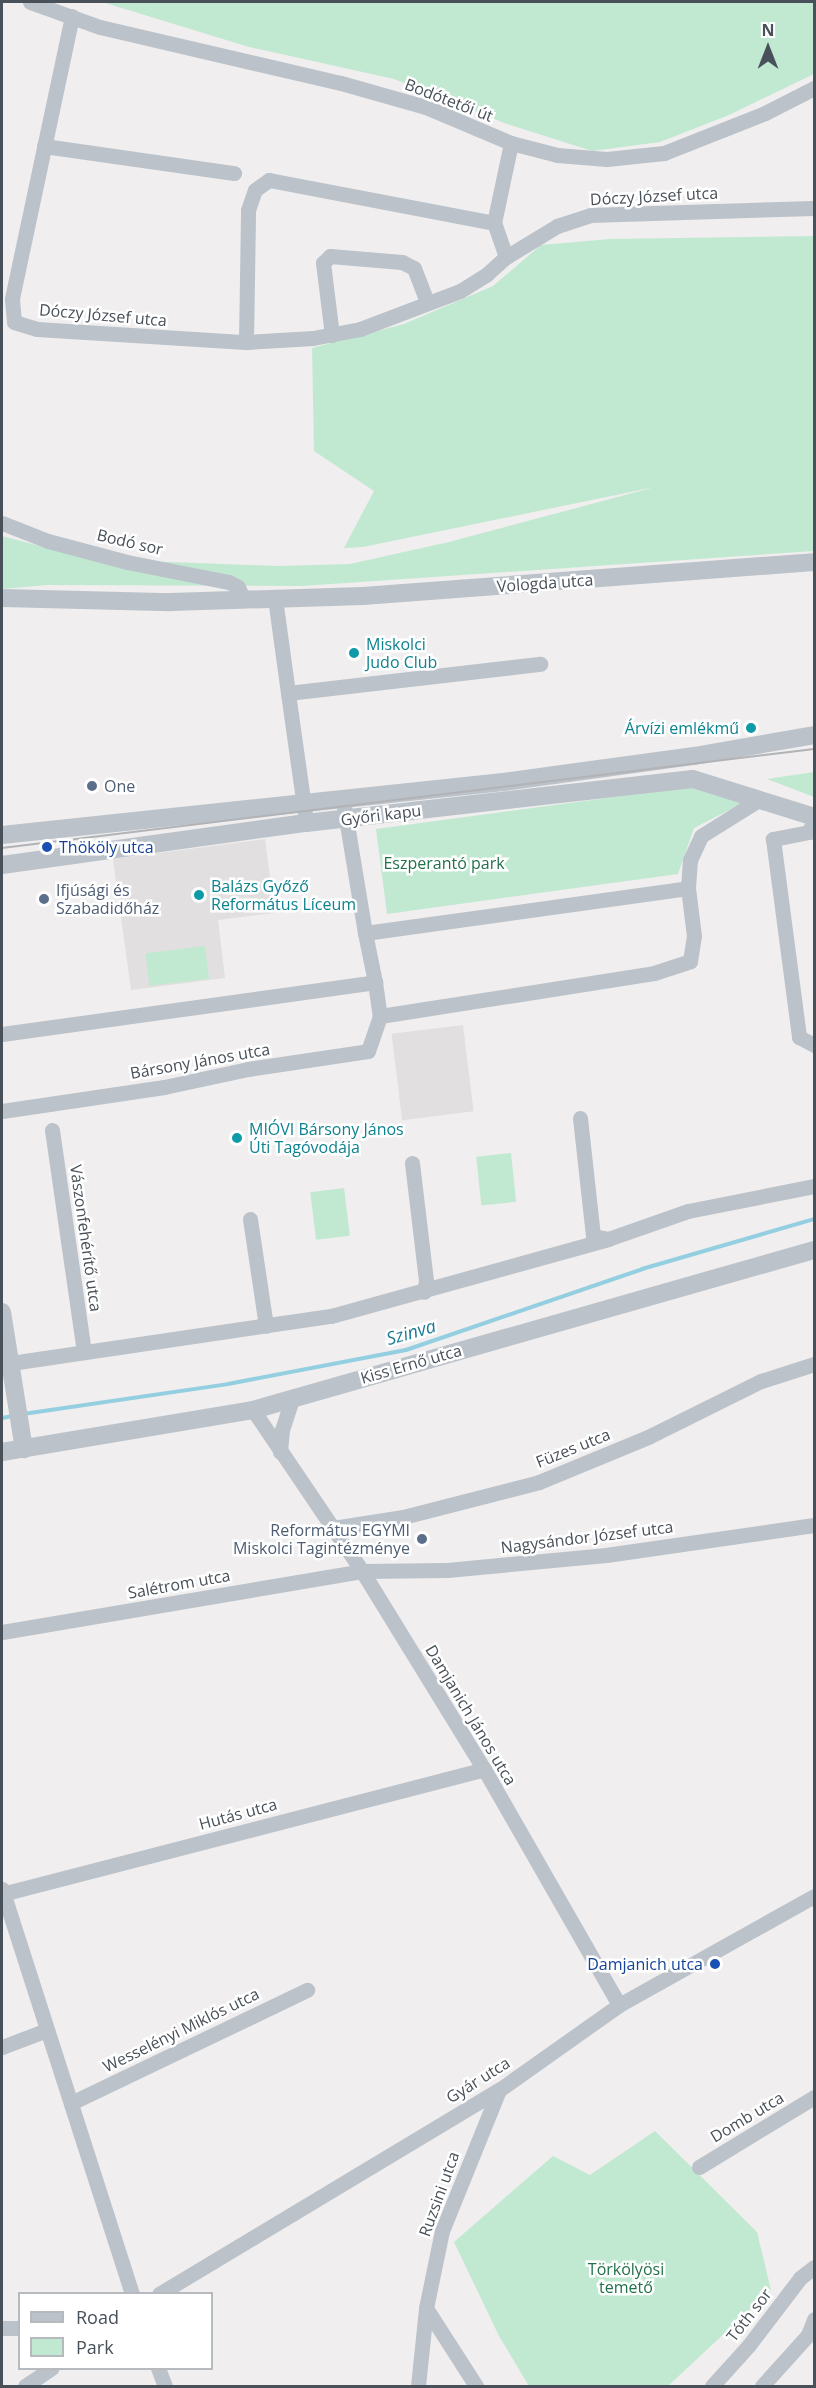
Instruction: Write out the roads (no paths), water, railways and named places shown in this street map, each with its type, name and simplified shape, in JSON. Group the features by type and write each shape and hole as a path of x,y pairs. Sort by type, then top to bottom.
{"street":[{"name":"Bodótetői út","path":"30,2 100,27 341,83 426,107 511,143 557,155 607,159 664,153 765,113 814,88"},
{"name":"Dóczy József utca","path":"72,16 12,299 14,322 37,329 246,342 332,335 360,329 460,291 487,274 506,257 557,226 590,215 814,208"},
{"path":"506,257 494,223 511,143"},
{"path":"44,146 234,173"},
{"path":"246,342 249,210 255,190 269,180 494,223"},
{"path":"332,335 323,263 330,256 402,262 414,268 426,302"},
{"name":"Bodó sor","path":"2,523 48,541 127,562 229,582 238,587 243,599"},
{"name":"Vologda utca","path":"2,598 93,602 363,596 814,562"},
{"path":"275,598 306,823"},
{"path":"288,693 540,664"},
{"name":"Győri kapu","path":"2,835 343,800 694,756 814,735"},
{"name":"Győri kapu","path":"2,866 306,823 693,779 814,818"},
{"path":"380,1016 642,975 690,961 694,936 688,888 690,860 701,836 760,799"},
{"name":"Bársony János utca","path":"2,1111 164,1087 248,1069 368,1051 380,1016 343,800"},
{"path":"814,818 809,832 773,839 799,1037 814,1045"},
{"path":"365,933 688,888"},
{"path":"2,1034 375,982"},
{"path":"580,1118 592,1236 608,1239"},
{"name":"Vászonfehérítő utca","path":"52,1130 84,1352"},
{"path":"412,1163 426,1281 424,1292"},
{"path":"11,1363 331,1316 608,1239 688,1212 814,1186"},
{"path":"250,1219 266,1326"},
{"name":"Kiss Ernő utca","path":"2,1452 253,1410 814,1250"},
{"path":"2,1311 24,1449"},
{"name":"Füzes utca","path":"333,1528 403,1517 539,1482 648,1437 761,1381 814,1364"},
{"path":"280,1452 282,1430 292,1399"},
{"name":"Damjanich János utca","path":"253,1410 362,1571 484,1769 619,2005"},
{"name":"Nagysándor József utca","path":"362,1571 447,1570 606,1556 814,1525"},
{"name":"Salétrom utca","path":"2,1632 362,1571"},
{"name":"Hutás utca","path":"2,1892 484,1769"},
{"path":"2,1892 131,2292"},
{"name":"Gyár utca","path":"162,2292 499,2090 619,2005 814,1896"},
{"name":"Wesselényi Miklós utca","path":"71,2103 307,1990"},
{"path":"2,2047 47,2030"},
{"name":"Ruzsini utca","path":"418,2386 426,2308 442,2231 499,2090"},
{"name":"Domb utca","path":"699,2167 814,2097"},
{"path":"470,2107 487,2119"},
{"name":"Tóth sor","path":"712,2386 749,2345 801,2278 814,2267"},
{"path":"426,2308 476,2386"},
{"path":"762,2386 808,2335 814,2319"},
{"path":"2,2328 18,2328"},
{"path":"25,2386 49,2370"},
{"path":"159,2370 165,2386"}],"waterway":[{"name":"Szinva","path":"23,1414 228,1384 406,1350 642,1269 814,1219"},
{"name":"Szinva","path":"2,1418 13,1416"}],"tram line":[{"path":"2,848 814,749"}],"place":[{"name":"Miskolci Judo Club","path":"354,653"},
{"name":"Árvízi emlékmű","path":"751,728"},
{"name":"One","path":"92,786"},
{"name":"Thököly utca","path":"47,847"},
{"name":"Balázs Győző Református Líceum","path":"199,895"},
{"name":"Ifjúsági és Szabadidőház","path":"44,899"},
{"name":"MIÓVI Bársony János Úti Tagóvodája","path":"237,1138"},
{"name":"Református EGYMI Miskolci Tagintézménye","path":"422,1539"},
{"name":"Damjanich utca","path":"715,1964"}],"park label":[{"name":"Eszperantó park","path":"444,863"},
{"name":"Törkölyösi temető","path":"626,2278"}]}
